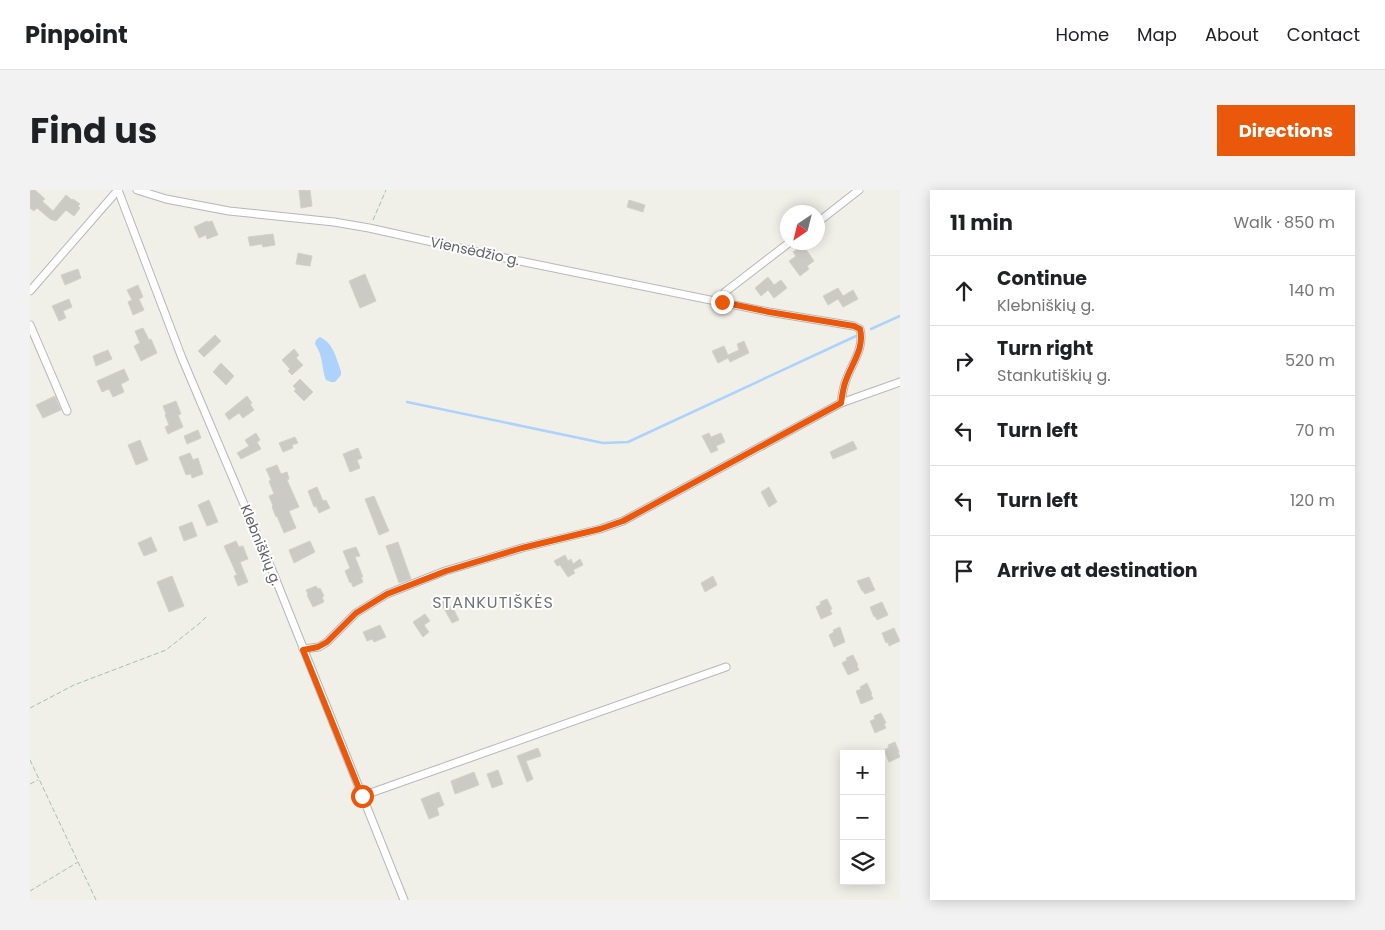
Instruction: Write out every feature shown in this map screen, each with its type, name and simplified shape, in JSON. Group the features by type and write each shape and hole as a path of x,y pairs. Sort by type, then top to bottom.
{"street":[{"path":"30,291 118,190"},
{"name":"Klebniškių g.","path":"118,190 182,358 270,566 404,900"},
{"name":"Viensėdžio g.","path":"137,190 166,199 228,211 334,222 369,228 769,312 854,326 860,329 862,338 860,348 845,382 841,403"},
{"path":"825,217 859,190"},
{"path":"722,302 725,292 780,250"},
{"path":"30,325 67,411"},
{"path":"303,650 318,647 327,642 356,613 387,594 446,571 623,521 841,403 900,382"},
{"path":"362,796 726,666"}],"path":[{"path":"369,228 386,190"},
{"path":"30,708 74,685 166,650 207,616"},
{"path":"30,760 96,900"},
{"path":"30,784 39,779"},
{"path":"30,891 78,862"}],"water":[{"path":"320,337 331,347 341,371 341,375 335,382 326,380 320,354 315,344 316,340"}],"building":[{"path":"30,190 35,190 45,199 42,201 53,211 66,195 80,204 78,206 80,208 74,216 66,210 56,221 50,219 37,208 34,211 30,208"},
{"path":"299,190 310,190 312,206 301,208"},
{"path":"629,200 645,205 643,212 627,207"},
{"path":"207,221 212,221 218,235 207,239 206,235 199,238 194,227"},
{"path":"273,234 275,245 263,247 262,244 250,246 248,237"},
{"path":"796,250 806,250 814,261 807,266 809,269 800,276 789,261 796,256 793,252"},
{"path":"298,253 312,256 310,266 296,264"},
{"path":"78,269 81,278 65,285 61,275"},
{"path":"365,274 376,301 360,308 349,281"},
{"path":"768,277 774,285 781,280 787,288 774,298 768,290 761,296 755,288"},
{"path":"138,285 143,297 139,299 144,310 133,315 128,302 132,300 127,290"},
{"path":"838,288 843,296 853,290 858,299 843,307 838,299 828,305 823,296"},
{"path":"69,299 72,307 63,311 66,318 59,321 52,306"},
{"path":"143,328 149,340 151,339 157,353 141,361 134,346 140,343 135,331"},
{"path":"215,335 221,341 204,357 198,351"},
{"path":"744,341 749,353 730,362 728,358 718,363 712,351 724,346 728,355 739,350 737,344"},
{"path":"294,349 299,355 296,358 303,365 292,375 288,371 290,369 282,360"},
{"path":"108,350 112,359 96,366 93,356"},
{"path":"221,363 234,376 226,385 213,372"},
{"path":"124,369 129,380 121,384 124,392 113,397 109,389 102,392 97,381"},
{"path":"300,379 313,392 304,401 294,391 296,389 293,386"},
{"path":"55,396 61,410 43,418 36,405"},
{"path":"247,396 254,410 243,418 239,413 229,420 225,414"},
{"path":"176,401 181,414 178,415 183,427 168,434 165,427 169,425 163,406"},
{"path":"198,430 201,438 187,444 184,436"},
{"path":"256,433 260,440 257,442 261,449 241,459 237,453 249,446 245,440"},
{"path":"709,433 711,437 721,433 725,442 716,446 718,450 711,453 702,436"},
{"path":"295,437 298,443 292,445 293,448 283,452 279,443"},
{"path":"140,440 148,460 136,465 128,445"},
{"path":"853,441 857,449 833,459 830,452"},
{"path":"358,448 362,458 357,460 360,468 350,472 343,454"},
{"path":"190,453 193,460 198,458 203,474 192,478 191,474 186,475 179,457"},
{"path":"277,465 281,474 287,472 289,479 287,480 299,507 289,511 296,528 284,533 272,507 269,496 274,494 266,469"},
{"path":"317,487 323,501 326,500 330,508 319,513 316,506 314,507 308,491"},
{"path":"769,487 777,502 769,507 761,492"},
{"path":"374,496 389,531 379,535 365,499"},
{"path":"209,500 218,522 207,526 198,505"},
{"path":"192,522 197,536 184,541 179,527"},
{"path":"151,537 157,551 144,556 138,543"},
{"path":"236,541 239,547 243,546 248,559 240,562 248,582 238,586 234,576 237,575 224,546"},
{"path":"310,541 315,552 294,563 289,550"},
{"path":"398,542 411,579 399,583 386,546"},
{"path":"356,547 360,556 355,557 363,577 361,577 363,582 353,587 345,571 350,568 343,551"},
{"path":"565,555 568,561 571,559 573,564 580,559 583,565 573,570 575,573 568,577 560,565 557,566 554,561"},
{"path":"172,576 184,606 169,612 157,582"},
{"path":"713,576 717,585 705,592 701,583"},
{"path":"869,577 875,590 865,594 857,581"},
{"path":"316,586 318,589 320,588 324,596 322,597 324,602 313,607 306,590"},
{"path":"827,599 832,609 830,610 832,614 821,619 816,607 821,604 820,602"},
{"path":"446,600 450,607 452,606 459,620 452,623 441,603"},
{"path":"882,602 888,615 877,620 870,607"},
{"path":"425,614 430,621 424,625 429,632 423,637 413,622"},
{"path":"380,625 386,637 374,642 372,639 367,641 363,632"},
{"path":"840,627 845,642 834,647 829,635 834,632 833,630"},
{"path":"894,628 900,641 889,646 882,633"},
{"path":"853,655 859,670 848,675 842,663 847,660 846,658"},
{"path":"867,683 873,699 861,704 856,691"},
{"path":"881,713 886,723 884,724 886,728 875,733 870,721 875,719 874,716"},
{"path":"895,742 900,757 889,762 884,750 889,747 888,745"},
{"path":"538,748 541,756 526,761 533,779 527,782 517,756"},
{"path":"498,770 503,784 492,788 487,774"},
{"path":"474,772 479,785 455,794 451,781"},
{"path":"439,792 444,805 437,808 439,815 429,819 421,799"}],"waterway":[{"path":"871,329 900,316"},
{"path":"407,402 603,443 628,442 856,336"}],"district":[{"name":"STANKUTIŠKĖS","path":"493,602"}],"route":[{"path":"362,796 303,650 318,647 327,642 356,613 387,594 446,571 623,521 841,403 845,382 860,348 862,338 860,329 820,319 769,312 722,302"}]}
